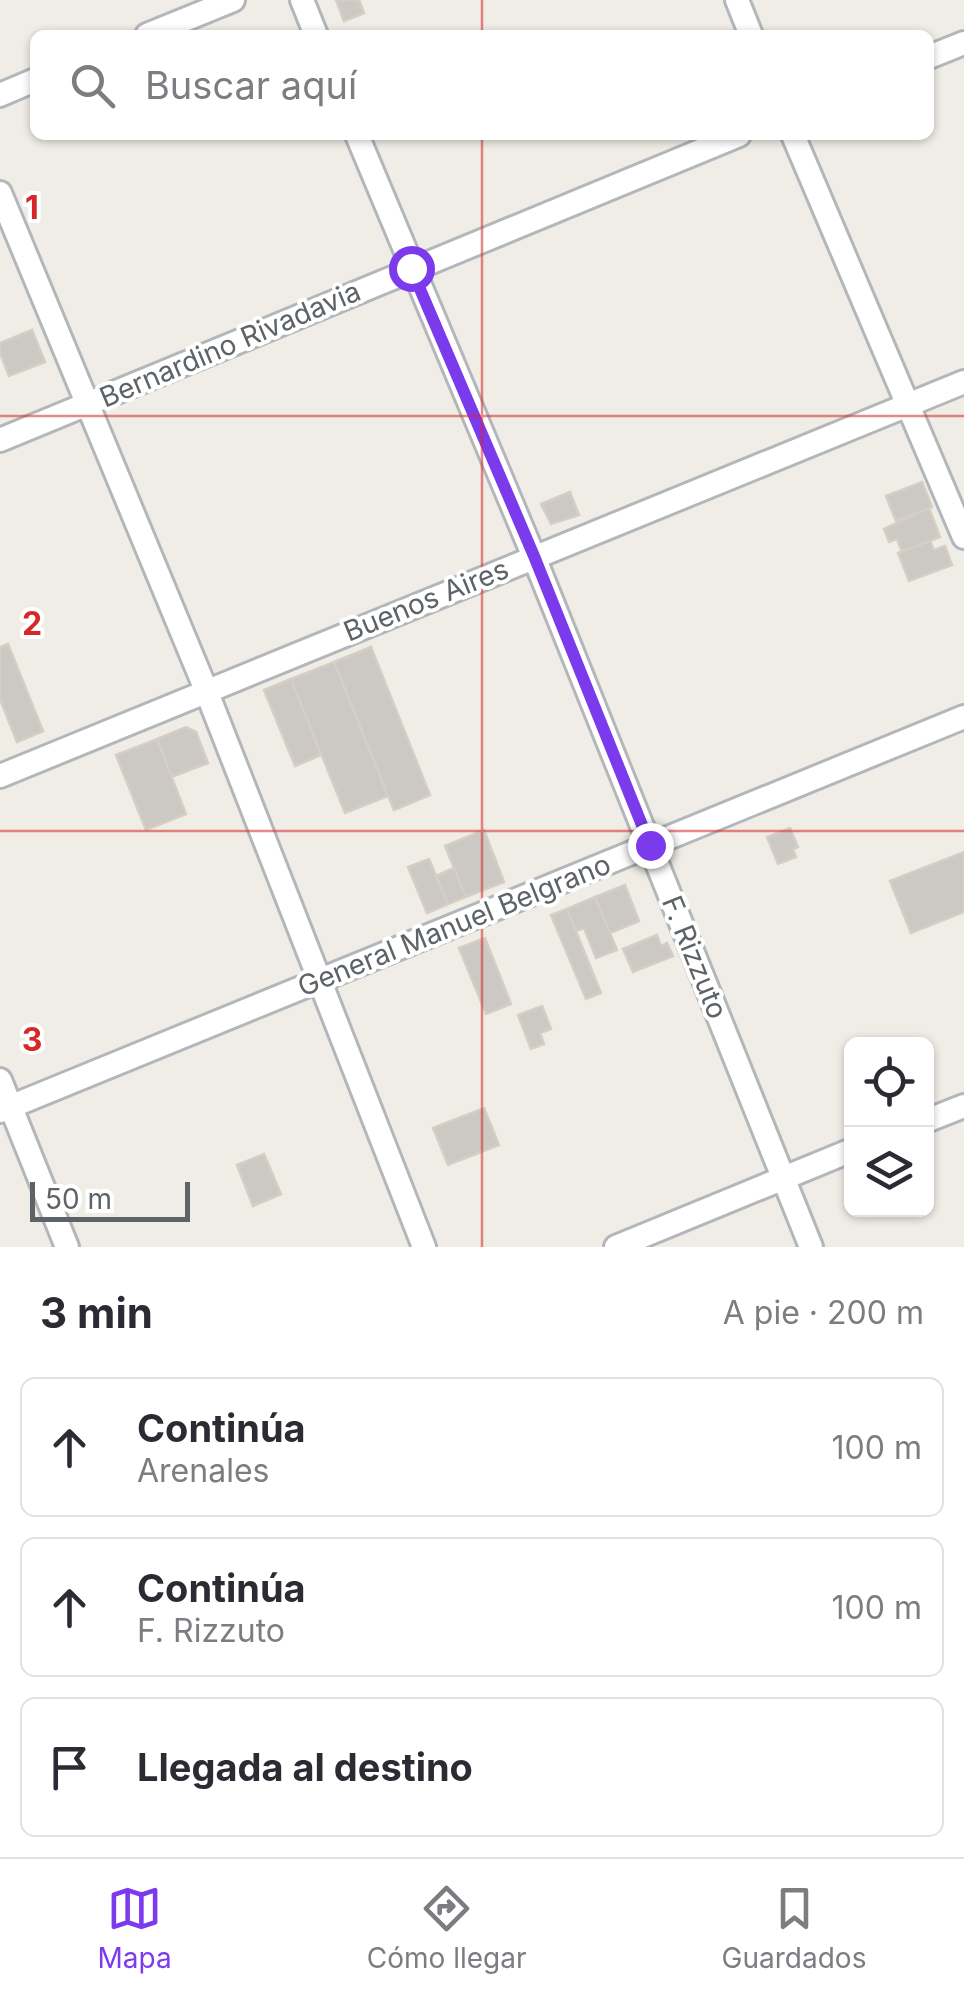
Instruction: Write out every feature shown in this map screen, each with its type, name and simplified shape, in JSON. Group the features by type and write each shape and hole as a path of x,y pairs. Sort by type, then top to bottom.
{"street":[{"path":"159,30 233,0"},
{"path":"302,0 314,30"},
{"path":"737,0 750,30"},
{"path":"934,55 964,43"},
{"path":"0,95 30,82"},
{"name":"F. Rizzuto","path":"358,140 534,556 811,1247"},
{"name":"Bernardino Rivadavia","path":"0,440 727,140"},
{"path":"795,140 964,537"},
{"path":"0,193 206,690 424,1247"},
{"name":"Buenos Aires","path":"0,776 964,382"},
{"name":"General Manuel Belgrano","path":"5,1108 964,716"},
{"path":"0,1080 5,1108 66,1247"},
{"path":"934,1117 964,1106"},
{"path":"616,1247 844,1153"}],"building":[{"path":"336,0 359,0 364,13 344,21"},
{"path":"32,330 45,362 9,376 0,343"},
{"path":"922,482 932,507 896,521 886,496"},
{"path":"570,492 579,515 551,524 541,504"},
{"path":"929,508 940,537 902,552 897,539 889,542 884,529"},
{"path":"930,541 934,550 945,546 952,565 909,581 898,553"},
{"path":"8,644 43,731 17,742 0,699 0,647"},
{"path":"371,647 430,795 394,810 334,662"},
{"path":"334,662 388,796 345,813 291,679"},
{"path":"291,679 321,755 295,766 264,690"},
{"path":"186,727 196,732 208,763 172,777 157,739"},
{"path":"157,739 186,814 146,830 116,755"},
{"path":"790,828 798,847 793,849 796,857 778,864 767,837"},
{"path":"484,830 504,882 466,897 445,846"},
{"path":"964,852 964,912 911,933 890,881"},
{"path":"429,859 448,904 427,913 408,867"},
{"path":"454,868 466,897 448,904 436,876"},
{"path":"625,885 639,921 610,933 595,897"},
{"path":"595,897 617,950 596,958 584,928 576,931 567,909"},
{"path":"567,909 601,993 586,999 551,915"},
{"path":"657,935 661,946 667,943 673,956 633,972 623,949"},
{"path":"485,938 511,1004 486,1014 459,948"},
{"path":"542,1006 551,1029 540,1033 544,1044 531,1049 518,1015"},
{"path":"484,1108 499,1145 448,1165 433,1128"},
{"path":"264,1154 281,1194 253,1206 237,1165"}],"route":[{"path":"411,268 534,556 650,845"}]}
